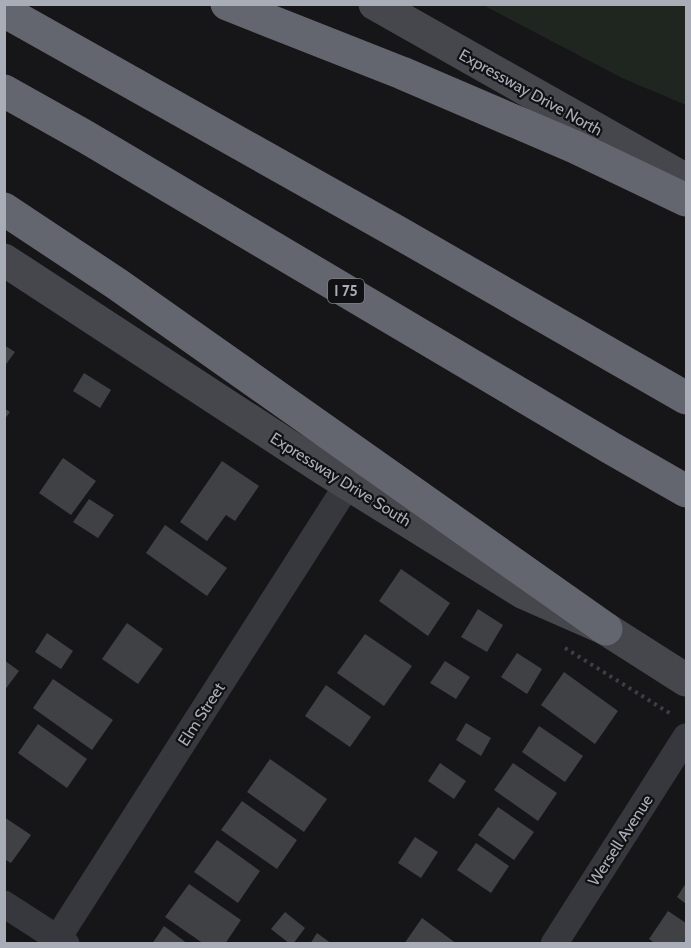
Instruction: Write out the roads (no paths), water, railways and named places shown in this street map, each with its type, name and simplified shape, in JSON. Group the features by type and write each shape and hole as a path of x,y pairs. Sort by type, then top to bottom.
{"highway":[{"path":"227,4 402,73 564,142 687,200"},
{"path":"4,10 687,398"},
{"name":"I 75","path":"4,91 687,491"},
{"path":"4,209 117,284 606,629"}],"street":[{"name":"Expressway Drive North","path":"375,4 687,180"},
{"name":"Expressway Drive South","path":"4,260 348,484 524,593 606,629 687,680"},
{"name":"Elm Street","path":"59,942 348,484"},
{"name":"Wersell Avenue","path":"554,944 687,737"},
{"path":"4,904 59,942"}]}
